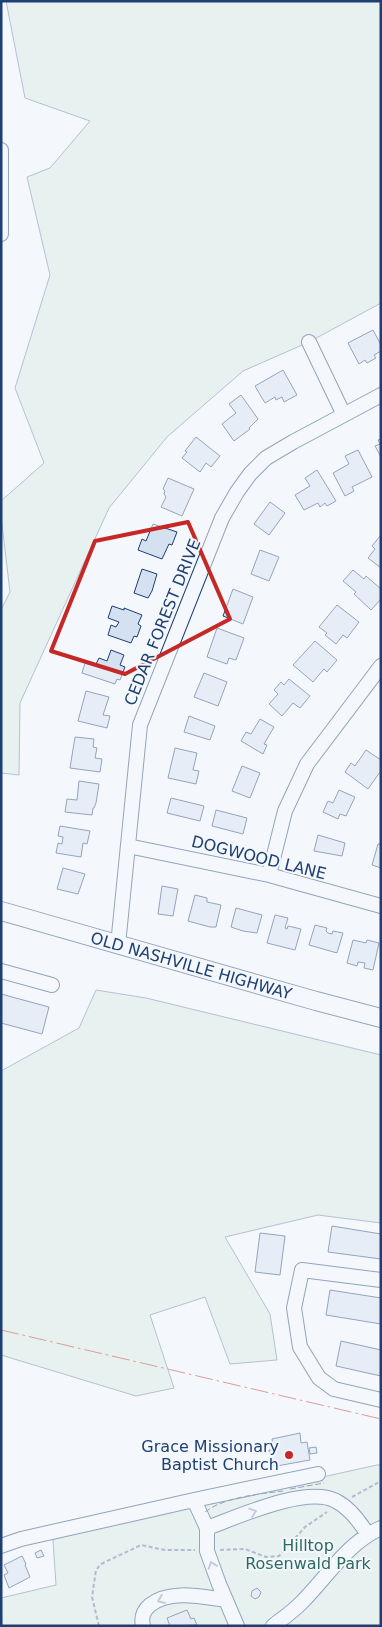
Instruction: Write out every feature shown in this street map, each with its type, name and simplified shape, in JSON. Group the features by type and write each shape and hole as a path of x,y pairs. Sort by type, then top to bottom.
{"main road":[{"name":"OLD NASHVILLE HIGHWAY","path":"1,911 316,1002 381,1018"}],"street":[{"path":"1,150 1,234"},
{"path":"308,342 344,415"},
{"name":"CEDAR FOREST DRIVE","path":"118,944 140,725 222,518 236,492 266,458 381,395"},
{"path":"269,874 285,811 306,764 381,666"},
{"name":"DOGWOOD LANE","path":"128,846 269,874 381,906"},
{"path":"1,970 52,986"},
{"path":"381,1280 302,1270 294,1308 300,1347 319,1378 334,1389 381,1400"},
{"path":"1,1546 21,1539 318,1474"},
{"path":"207,1528 281,1502 314,1497 326,1498 340,1504 358,1520 368,1535"},
{"path":"194,1500 207,1528 207,1551 237,1626"},
{"path":"273,1626 302,1602 339,1559 368,1535 381,1528"},
{"path":"143,1626 142,1618 148,1606 165,1597 193,1596 226,1600"}],"path":[{"path":"371,1486 381,1482"}],"highlighted area":[{"path":"188,522 230,619 125,674 51,651 95,541"}],"green space":[{"path":"6,1 381,1 381,303 309,342 243,371 167,437 109,508 20,703 19,775 1,773 1,610 10,592 1,501 44,463 15,388 50,275 27,177 50,168 90,121 25,98"},
{"path":"96,990 146,998 381,1055 381,1223 318,1215 225,1237 270,1314 277,1360 230,1364 205,1297 150,1315 174,1388 136,1396 1,1355 1,1071 79,1028"},
{"name":"Hilltop Rosenwald Park","path":"381,1465 381,1626 2,1626 1,1598 56,1585 53,1540 63,1534"}],"building":[{"path":"373,330 381,345 381,351 374,355 376,358 367,363 365,360 359,364 348,343"},
{"path":"283,370 297,395 284,402 282,397 276,400 275,397 265,403 255,386"},
{"path":"241,395 258,419 250,429 234,441 222,424 236,413 229,404"},
{"path":"196,437 220,456 211,467 206,463 200,472 182,458"},
{"path":"381,439 381,457 375,446 380,444 378,440"},
{"path":"358,450 372,477 352,487 354,491 345,496 333,473 349,464 345,456"},
{"path":"317,470 336,501 327,506 325,503 320,507 318,503 304,510 295,495 310,486 305,478"},
{"path":"168,478 194,489 182,516 161,507 166,497 163,489"},
{"path":"270,502 285,513 269,535 254,524"},
{"path":"153,524 177,532 172,545 169,544 162,559 138,550 142,539 146,541"},
{"path":"381,535 381,568 368,558 375,549 372,546"},
{"path":"260,550 279,557 269,581 251,574"},
{"path":"142,569 157,574 148,598 134,593"},
{"path":"353,570 364,579 366,576 381,589 381,599 371,610 354,594 356,592 343,581"},
{"path":"233,589 253,597 243,624 223,616"},
{"path":"337,605 359,622 347,638 343,635 336,644 319,627"},
{"path":"112,606 124,610 124,608 142,615 138,624 141,626 137,637 134,636 131,643 108,635 111,625 116,627 119,622 108,618"},
{"path":"217,628 244,638 236,660 229,658 227,664 207,657"},
{"path":"315,641 337,660 327,672 324,669 313,682 293,665"},
{"path":"111,650 124,655 120,665 125,667 120,680 117,679 115,684 82,673 85,663 95,666 99,658 107,661"},
{"path":"204,673 227,682 218,706 194,697"},
{"path":"289,679 310,696 300,708 293,703 282,716 269,704 278,694 274,690 281,682 284,685"},
{"path":"86,691 109,697 103,715 110,716 107,728 78,721"},
{"path":"189,716 215,726 210,740 184,732"},
{"path":"260,719 274,727 264,744 267,745 263,754 241,741 246,732 251,734"},
{"path":"75,737 94,739 93,747 97,748 95,758 102,759 100,772 70,768"},
{"path":"175,748 197,753 193,770 199,771 196,784 168,778"},
{"path":"366,750 381,760 381,773 368,789 345,772 351,763 355,766"},
{"path":"242,766 260,773 250,798 232,791"},
{"path":"79,781 99,784 92,815 65,812 67,799 77,800"},
{"path":"339,790 355,797 346,816 340,814 338,819 323,812 328,801 333,803"},
{"path":"171,798 204,806 200,821 167,813"},
{"path":"216,810 247,818 243,834 212,826"},
{"path":"60,826 90,831 87,844 83,843 81,857 56,853 58,843 62,844 63,837 58,836"},
{"path":"318,835 345,843 342,856 314,851"},
{"path":"378,844 381,844 381,868 372,865"},
{"path":"63,868 85,874 78,894 57,889"},
{"path":"162,886 178,889 173,916 158,914"},
{"path":"195,895 207,898 207,902 221,905 216,927 188,921"},
{"path":"236,908 262,915 257,933 231,927"},
{"path":"275,915 288,918 285,928 287,929 288,926 301,929 295,950 267,943"},
{"path":"315,925 327,928 326,931 328,933 332,934 333,931 343,933 337,953 309,945"},
{"path":"353,940 366,943 367,940 379,943 373,970 364,968 365,963 358,962 357,966 347,963"},
{"path":"1,994 49,1007 42,1034 1,1023"},
{"path":"332,1226 381,1234 381,1259 328,1252"},
{"path":"260,1233 285,1236 280,1275 255,1272"},
{"path":"330,1290 381,1298 381,1324 326,1315"},
{"path":"341,1341 381,1350 381,1376 336,1366"},
{"path":"300,1433 301,1443 307,1442 310,1460 272,1466 269,1450 274,1450 272,1439"},
{"path":"316,1447 317,1453 310,1454 309,1448"},
{"path":"41,1550 44,1556 37,1558 35,1553"},
{"path":"22,1556 30,1577 9,1588 4,1575 8,1573 4,1565"},
{"path":"257,1588 261,1592 259,1597 255,1599 251,1596 252,1591"},
{"path":"187,1610 191,1619 194,1618 197,1625 170,1626 167,1618"}],"fence":[{"path":"290,1489 324,1483"},
{"path":"205,1512 232,1500 283,1491"}],"power":[{"path":"1,1330 381,1419"}],"place":[{"name":"Grace Missionary Baptist Church","path":"289,1455"}]}
